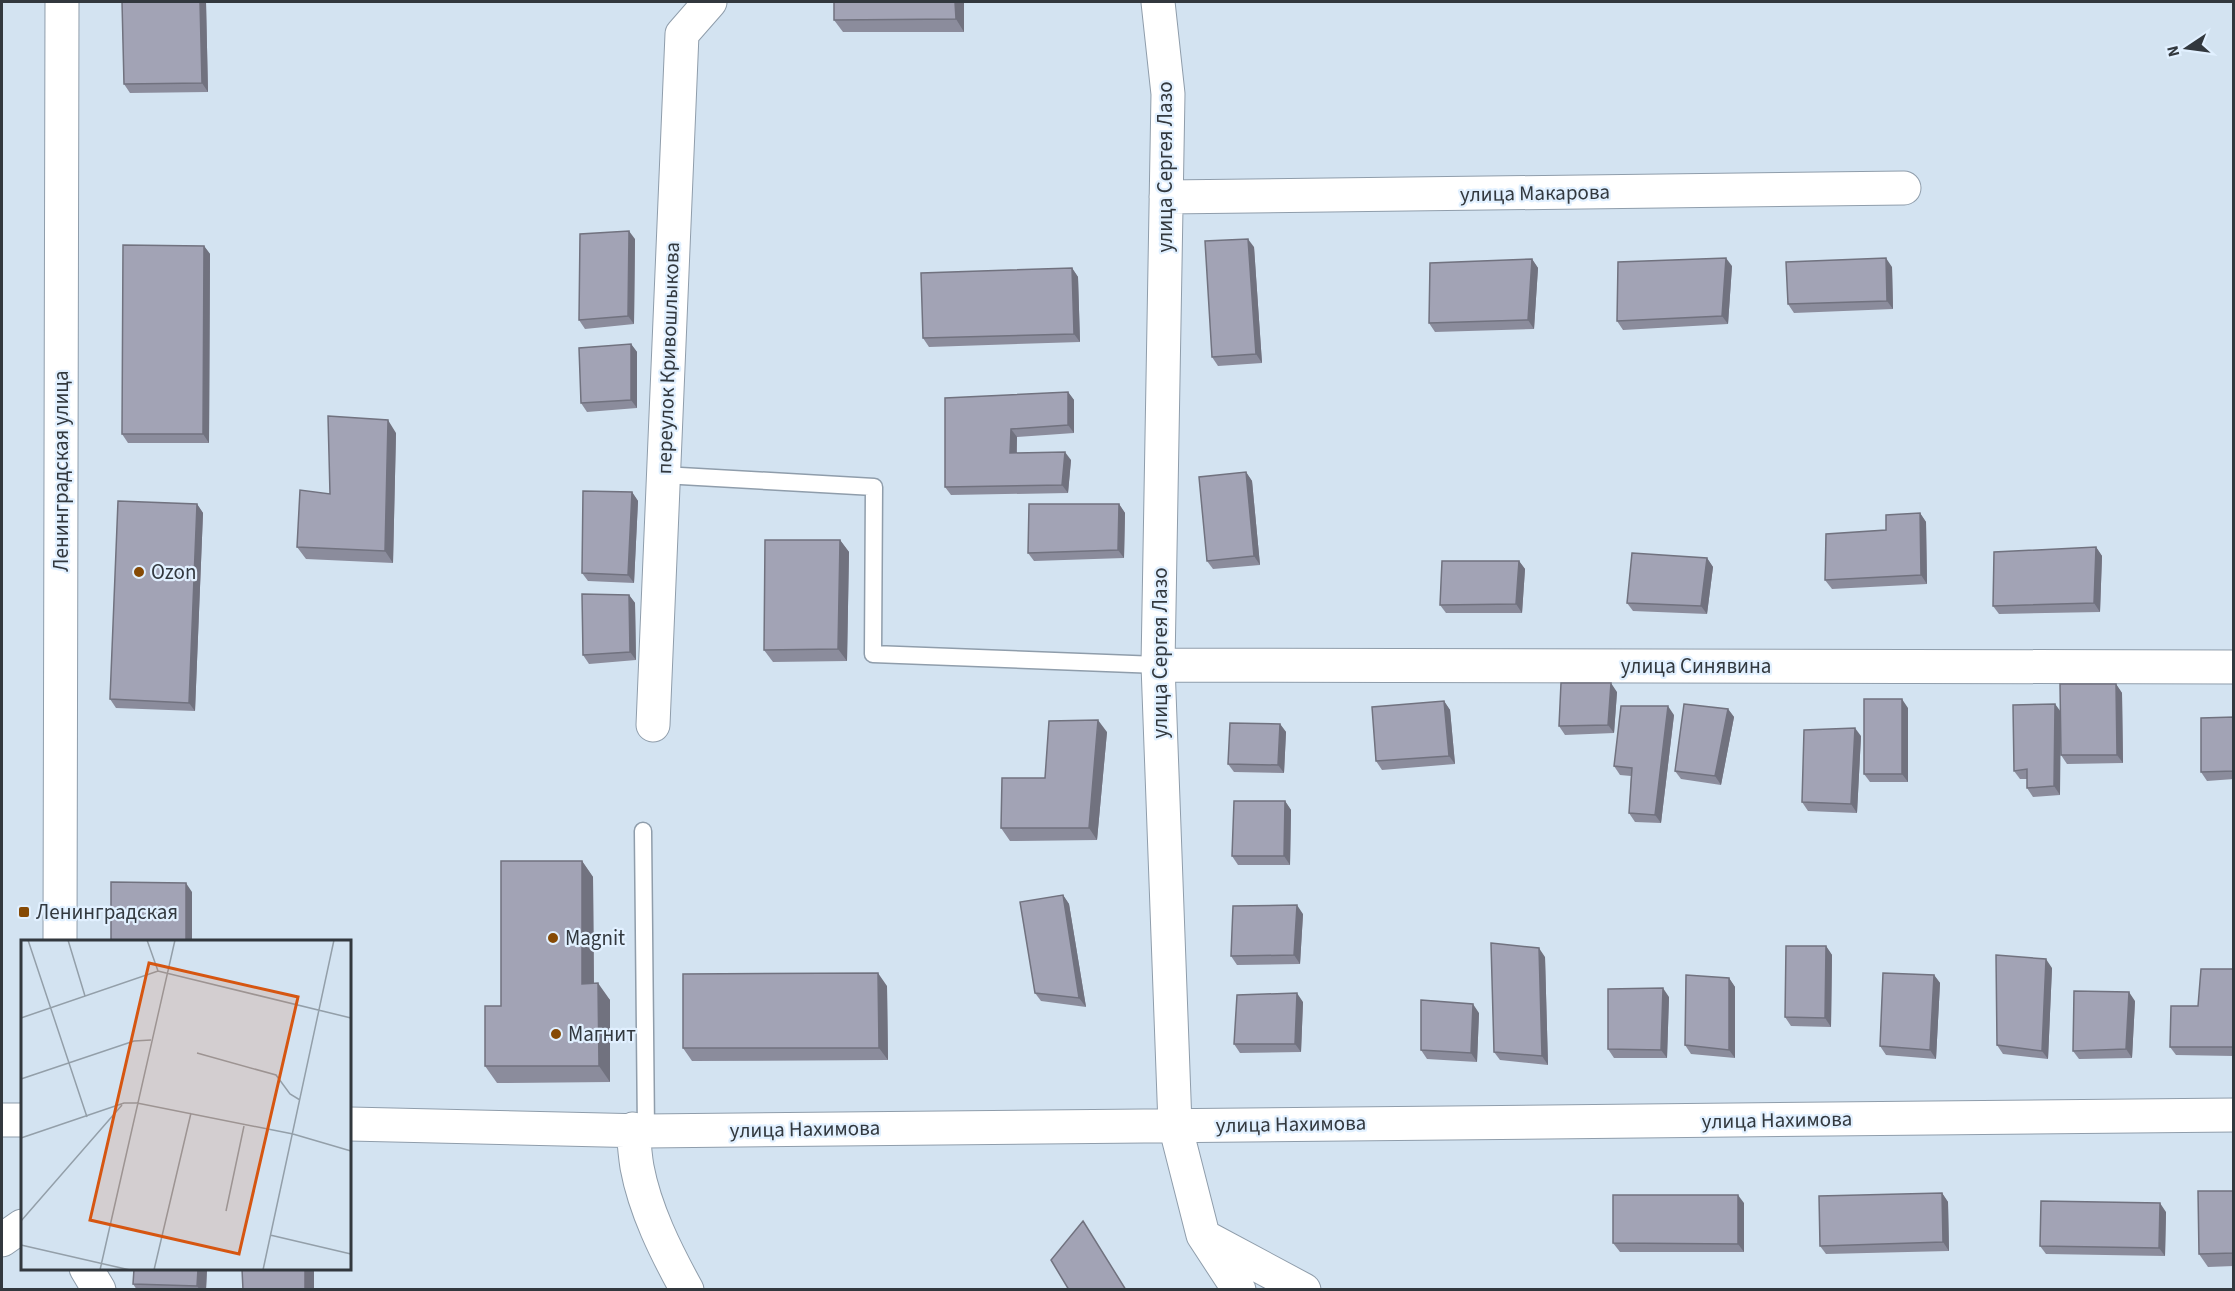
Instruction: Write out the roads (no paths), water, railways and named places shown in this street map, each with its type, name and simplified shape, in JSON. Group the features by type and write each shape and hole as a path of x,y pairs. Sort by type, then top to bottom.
{"street":[{"name":"Ленинградская улица","path":"60,940 62,2"},
{"name":"переулок Кривошлыкова","path":"653,725 682,34 710,2"},
{"name":"улица Сергея Лазо","path":"1158,2 1168,94 1158,665 1175,1125 1203,1235 1239,1290"},
{"name":"улица Макарова","path":"1166,197 1904,188"},
{"name":"улица Синявина","path":"1158,665 2234,667"},
{"name":"улица Нахимова","path":"351,1124 640,1130 2234,1115"},
{"path":"2,1120 21,1120"},
{"path":"640,1130 637,1167 647,1204 687,1290"},
{"path":"2,1240 21,1227"},
{"path":"1203,1235 1304,1290"},
{"path":"87,1270 99,1290"}],"lane":[{"path":"663,475 874,487 873,654 1158,665"},
{"path":"640,1130 643,831"}],"place":[{"name":"Ozon","path":"139,572"},
{"name":"Ленинградская","path":"24,912"},
{"name":"Magnit","path":"553,938"},
{"name":"Магнит","path":"556,1034"}]}
